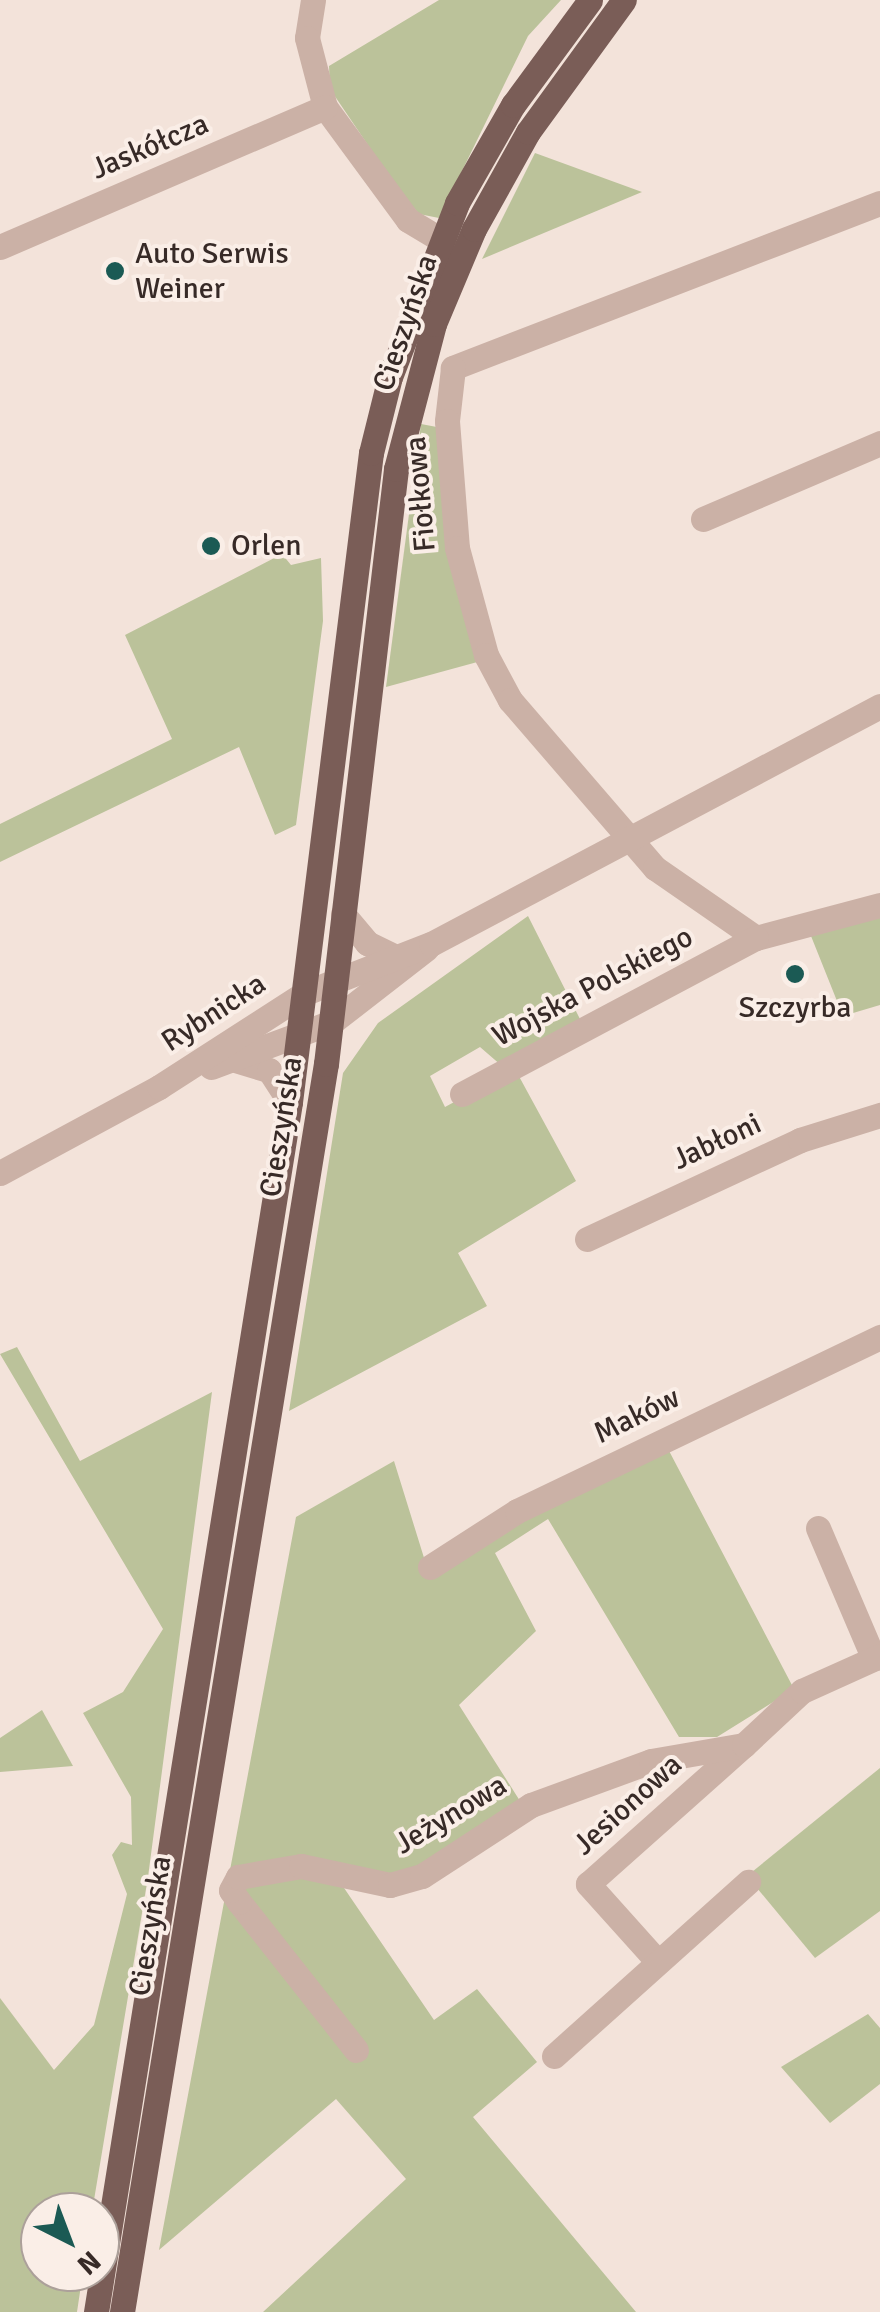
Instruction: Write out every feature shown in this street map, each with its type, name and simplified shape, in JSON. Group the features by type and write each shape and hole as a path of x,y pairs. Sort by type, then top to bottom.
{"main road":[{"name":"Cieszyńska","path":"96,2312 290,1102 366,482 390,377 440,239 513,105 590,0"},
{"name":"Cieszyńska","path":"122,2312 332,1022 396,470 434,324 474,229 528,132 624,0"}],"street":[{"path":"312,0 307,38 325,107 408,220 440,239"},
{"name":"Jaskółcza","path":"0,246 325,107"},
{"name":"Fiołkowa","path":"632,836 510,700 468,608 450,485 453,368 880,203"},
{"path":"703,519 880,444"},
{"path":"300,1030 332,1022 430,944 880,706"},
{"name":"Wojska Polskiego","path":"632,836 655,868 756,938"},
{"name":"Wojska Polskiego","path":"462,1094 756,938 880,904"},
{"path":"343,914 367,943 392,955"},
{"path":"305,993 392,955 430,944"},
{"name":"Rybnicka","path":"0,1174 159,1088 305,993"},
{"name":"Rybnicka","path":"159,1088 300,1030"},
{"path":"232,1060 269,1070 290,1102"},
{"name":"Jabłoni","path":"586,1239 800,1140 880,1115"},
{"name":"Maków","path":"430,1567 516,1510 880,1337"},
{"path":"744,1745 802,1690 877,1657 818,1528"},
{"name":"Jesionowa","path":"658,1962 588,1884 744,1745"},
{"name":"Jeżynowa","path":"356,2050 239,1902 231,1890 238,1878 300,1866 390,1885 422,1876 531,1805 594,1780 744,1745"},
{"path":"554,2056 748,1882"}],"green space":[{"path":"439,0 561,0 528,36 439,218 419,214 397,188 330,89 329,66"},
{"path":"535,153 642,192 482,259"},
{"path":"421,424 442,428 481,661 386,687"},
{"path":"282,554 291,565 321,558 323,621 296,825 275,835 239,747 0,862 0,824 172,739 125,635"},
{"path":"880,910 880,1005 843,1016 809,931"},
{"path":"528,916 582,1023 502,1066 480,1047 430,1076 445,1107 515,1069 576,1181 458,1253 487,1306 289,1411 343,1073 378,1023"},
{"path":"17,1347 80,1461 212,1392 148,1877 95,2192 20,2192 20,2292 80,2292 77,2312 0,2312 0,1998 54,2070 94,2025 127,1894 112,1855 121,1842 132,1845 131,1797 83,1713 123,1692 163,1629 0,1354"},
{"path":"667,1447 794,1689 717,1737 679,1737 548,1519 495,1553 536,1631 459,1705 520,1801 416,1874 342,1885 434,2020 477,1989 537,2062 473,2117 636,2312 263,2312 406,2179 336,2099 159,2250 296,1517 394,1461 425,1561"},
{"path":"42,1710 73,1766 0,1772 0,1738"},
{"path":"880,1768 880,1911 815,1958 747,1876"},
{"path":"868,2014 880,2028 880,2084 830,2123 781,2067"}],"place":[{"name":"Auto Serwis Weiner","path":"115,271"},
{"name":"Orlen","path":"211,546"},
{"name":"Szczyrba","path":"795,974"}]}
